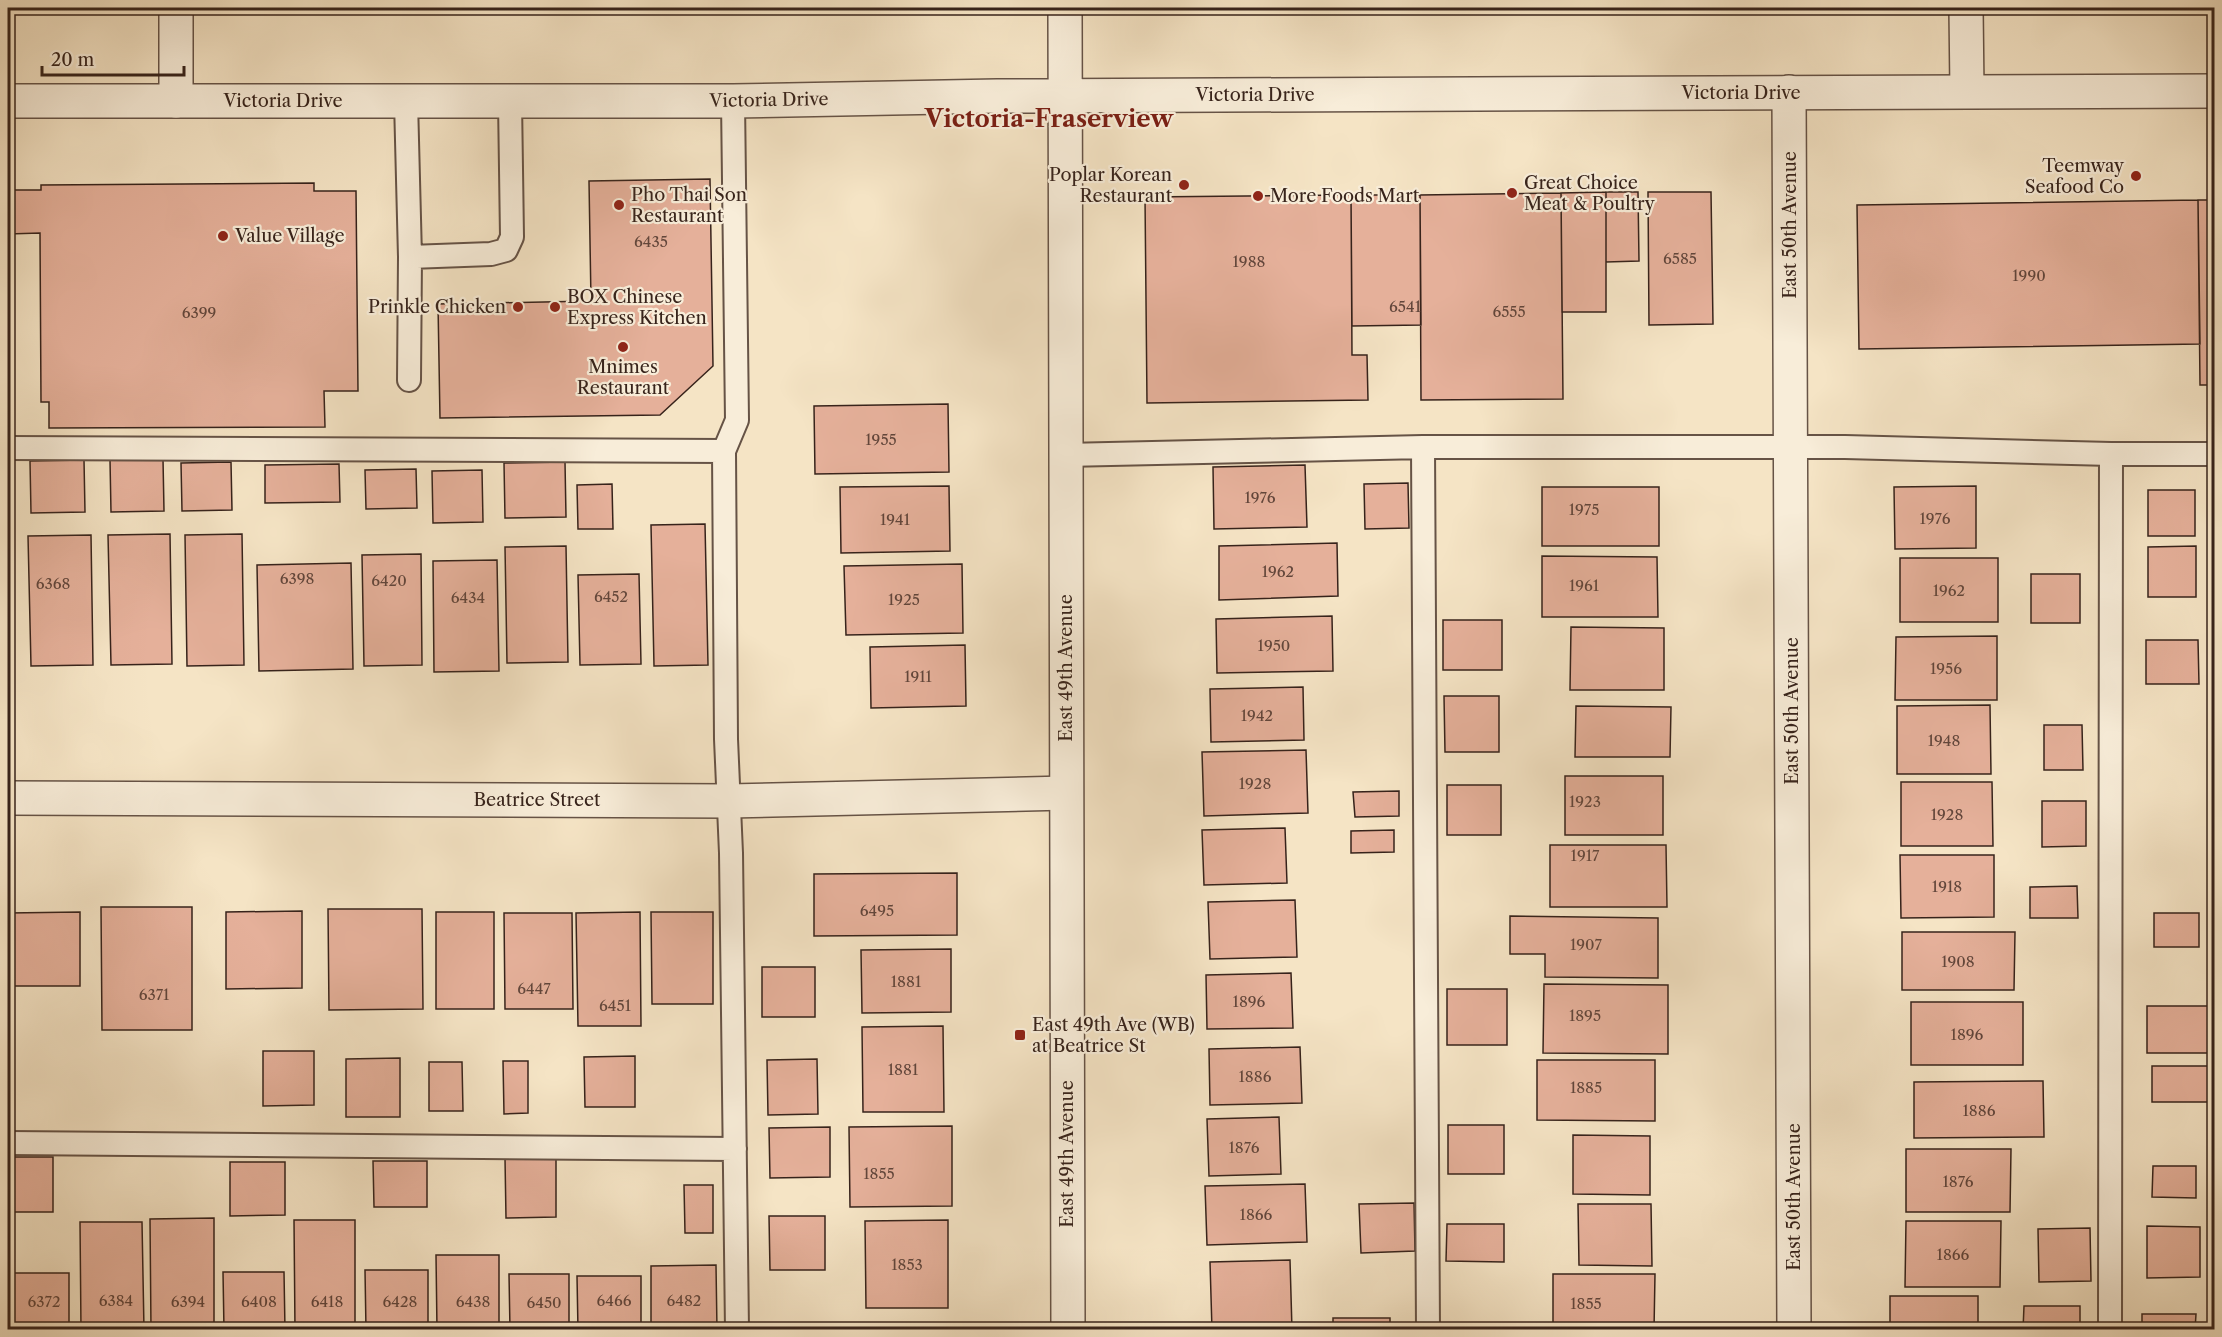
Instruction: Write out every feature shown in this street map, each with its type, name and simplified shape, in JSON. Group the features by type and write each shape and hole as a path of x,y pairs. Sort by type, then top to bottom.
{"street":[{"path":"176,8 176,101"},
{"name":"East 49th Avenue","path":"1065,8 1068,1329"},
{"path":"1966,8 1967,91"},
{"name":"Victoria Drive","path":"8,101 733,101 1065,96 2214,91"},
{"name":"East 50th Avenue","path":"1789,92 1794,1329"},
{"name":"Beatrice Street","path":"8,798 729,801 1066,793"}],"lane":[{"path":"405,101 410,257 409,380"},
{"path":"410,257 491,254 506,250 512,237 510,101"},
{"path":"733,101 737,420 724,451 726,728 731,853 737,1329"},
{"path":"1065,455 1423,447 1791,446 2111,454 2214,454"},
{"path":"1423,447 1428,1329"},
{"path":"8,448 724,451"},
{"path":"2110,1329 2111,454"},
{"path":"8,1143 735,1149"}],"building":[{"path":"710,179 713,366 660,415 440,418 438,304 591,301 589,181"},
{"path":"314,183 314,191 356,191 358,391 324,391 325,427 49,428 49,402 41,402 40,233 8,234 8,190 41,190 41,185"},
{"path":"1606,192 1638,192 1639,261 1606,262"},
{"path":"1606,192 1606,312 1562,312 1561,193"},
{"path":"1648,192 1711,192 1713,324 1649,325"},
{"path":"1561,193 1563,399 1421,400 1420,195"},
{"path":"1351,195 1352,355 1367,355 1368,400 1147,403 1145,197"},
{"path":"1351,195 1420,195 1421,325 1352,326"},
{"path":"2198,200 2214,200 2214,385 2200,385"},
{"path":"2198,200 2200,344 1859,349 1857,205"},
{"path":"948,404 949,472 815,474 814,406"},
{"path":"163,459 164,511 111,512 110,460"},
{"path":"84,460 85,512 31,513 30,461"},
{"path":"231,462 232,510 182,511 181,463"},
{"path":"565,462 566,517 505,518 504,463"},
{"path":"339,464 340,502 265,503 265,465"},
{"path":"1305,465 1307,527 1214,529 1213,467"},
{"path":"416,469 417,508 366,509 365,470"},
{"path":"482,470 483,522 433,523 432,471"},
{"path":"1408,483 1409,528 1365,529 1364,484"},
{"path":"612,484 613,529 578,529 577,485"},
{"path":"949,486 950,551 841,553 840,487"},
{"path":"1976,486 1976,548 1895,549 1894,487"},
{"path":"1542,487 1659,487 1659,546 1542,546"},
{"path":"2148,490 2195,490 2195,536 2148,536"},
{"path":"8,515 10,515 11,561 8,561"},
{"path":"705,524 708,665 654,666 651,525"},
{"path":"170,534 172,664 111,665 108,535"},
{"path":"242,534 244,665 187,666 185,535"},
{"path":"91,535 93,665 31,666 28,536"},
{"path":"1337,543 1338,596 1219,600 1219,546"},
{"path":"566,546 568,662 507,663 505,547"},
{"path":"2196,546 2196,597 2148,597 2148,547"},
{"path":"421,554 422,665 364,666 362,555"},
{"path":"1542,556 1657,557 1658,617 1542,617"},
{"path":"1900,558 1998,558 1998,622 1900,622"},
{"path":"497,560 499,671 434,672 433,561"},
{"path":"351,563 353,669 259,671 257,565"},
{"path":"962,564 963,633 846,635 844,566"},
{"path":"639,574 641,664 580,665 578,575"},
{"path":"2031,574 2080,574 2080,623 2031,623"},
{"path":"1332,616 1333,671 1217,673 1216,619"},
{"path":"1443,620 1502,620 1502,670 1443,670"},
{"path":"1571,627 1664,628 1664,690 1570,690"},
{"path":"1997,636 1997,700 1895,700 1896,637"},
{"path":"2146,640 2198,640 2199,684 2146,684"},
{"path":"965,645 966,706 871,708 870,647"},
{"path":"1303,687 1304,740 1211,742 1210,689"},
{"path":"1444,696 1499,696 1499,752 1445,752"},
{"path":"1990,705 1991,774 1897,774 1897,706"},
{"path":"1576,706 1671,707 1670,757 1575,757"},
{"path":"2044,725 2082,725 2083,770 2044,770"},
{"path":"1306,750 1308,813 1204,816 1202,752"},
{"path":"1565,776 1663,776 1663,835 1565,835"},
{"path":"1901,782 1992,782 1993,846 1901,846"},
{"path":"1447,785 1501,785 1501,835 1447,835"},
{"path":"1399,791 1399,816 1355,817 1353,792"},
{"path":"2042,801 2086,801 2086,846 2042,847"},
{"path":"1285,828 1287,883 1204,885 1202,830"},
{"path":"1394,830 1394,852 1351,853 1351,831"},
{"path":"1550,845 1666,845 1667,907 1550,907"},
{"path":"1900,855 1994,855 1994,917 1901,918"},
{"path":"957,873 957,935 814,936 814,874"},
{"path":"2077,886 2078,918 2030,918 2030,887"},
{"path":"1295,900 1297,957 1210,959 1208,902"},
{"path":"101,907 192,907 192,1030 102,1030"},
{"path":"328,909 422,909 423,1009 329,1010"},
{"path":"302,911 302,988 226,989 226,912"},
{"path":"80,912 80,986 8,986 8,913"},
{"path":"436,912 494,912 494,1009 436,1009"},
{"path":"640,912 641,1026 578,1026 576,913"},
{"path":"651,912 713,912 713,1004 652,1004"},
{"path":"504,913 572,913 573,1009 505,1009"},
{"path":"2154,913 2199,913 2199,947 2154,947"},
{"path":"1510,916 1658,918 1658,978 1545,977 1545,954 1510,954"},
{"path":"1902,932 2015,932 2014,990 1902,990"},
{"path":"951,949 951,1012 862,1013 861,950"},
{"path":"762,967 815,967 815,1017 762,1017"},
{"path":"1291,973 1293,1028 1207,1029 1206,975"},
{"path":"1544,984 1668,985 1668,1054 1543,1053"},
{"path":"1447,989 1507,989 1507,1045 1447,1045"},
{"path":"1911,1002 2023,1002 2023,1065 1911,1065"},
{"path":"2147,1006 2208,1006 2208,1053 2147,1053"},
{"path":"943,1026 944,1112 863,1112 862,1027"},
{"path":"1300,1047 1302,1103 1210,1105 1209,1049"},
{"path":"263,1051 314,1051 314,1105 263,1106"},
{"path":"635,1056 635,1107 585,1107 584,1057"},
{"path":"400,1058 400,1117 346,1117 346,1059"},
{"path":"817,1059 818,1114 768,1115 767,1060"},
{"path":"1537,1060 1655,1060 1655,1121 1537,1120"},
{"path":"503,1061 528,1061 528,1113 504,1114"},
{"path":"429,1062 462,1062 463,1111 429,1111"},
{"path":"2152,1066 2210,1066 2211,1102 2152,1102"},
{"path":"2043,1081 2044,1137 1914,1138 1914,1082"},
{"path":"1279,1117 1281,1174 1209,1176 1207,1119"},
{"path":"1448,1125 1504,1125 1504,1174 1448,1174"},
{"path":"952,1126 952,1206 850,1207 849,1127"},
{"path":"830,1127 830,1177 770,1178 769,1128"},
{"path":"1573,1135 1650,1136 1650,1195 1573,1194"},
{"path":"1906,1149 2011,1149 2010,1212 1906,1212"},
{"path":"8,1157 53,1157 53,1212 8,1212"},
{"path":"505,1158 556,1158 556,1217 506,1218"},
{"path":"373,1161 427,1161 427,1207 374,1207"},
{"path":"230,1162 285,1162 285,1215 230,1216"},
{"path":"2153,1166 2196,1166 2196,1198 2152,1197"},
{"path":"1305,1184 1307,1242 1207,1245 1205,1186"},
{"path":"684,1185 713,1185 713,1233 685,1233"},
{"path":"1414,1203 1415,1251 1361,1253 1359,1204"},
{"path":"1578,1204 1651,1204 1652,1266 1579,1265"},
{"path":"769,1216 825,1216 825,1270 770,1270"},
{"path":"214,1218 214,1330 151,1330 150,1219"},
{"path":"294,1220 355,1220 355,1330 295,1330"},
{"path":"948,1220 948,1308 866,1308 865,1221"},
{"path":"1906,1221 2001,1221 2000,1287 1905,1287"},
{"path":"80,1222 142,1222 144,1330 81,1330"},
{"path":"1447,1224 1504,1224 1504,1262 1446,1261"},
{"path":"2147,1226 2200,1227 2200,1277 2147,1278"},
{"path":"2090,1228 2091,1281 2039,1282 2038,1229"},
{"path":"436,1255 499,1255 499,1330 437,1330"},
{"path":"1290,1260 1292,1330 1212,1330 1210,1262"},
{"path":"716,1265 717,1330 651,1330 651,1266"},
{"path":"365,1270 428,1270 428,1330 366,1330"},
{"path":"223,1272 284,1272 285,1330 224,1330"},
{"path":"8,1273 69,1273 69,1330 8,1330"},
{"path":"509,1274 569,1274 569,1330 510,1330"},
{"path":"1553,1274 1655,1274 1654,1330 1553,1330"},
{"path":"577,1276 641,1276 641,1330 578,1330"},
{"path":"1890,1296 1978,1296 1978,1330 1890,1330"},
{"path":"2024,1306 2080,1306 2080,1330 2023,1330"},
{"path":"2142,1314 2196,1314 2195,1330 2142,1330"},
{"path":"1333,1318 1390,1318 1390,1330 1333,1330"},
{"path":"949,1325 949,1330 794,1330 794,1326"}],"place":[{"name":"Teemway Seafood Co","path":"2136,176"},
{"name":"Poplar Korean Restaurant","path":"1184,185"},
{"name":"Great Choice Meat & Poultry","path":"1512,193"},
{"name":"More Foods Mart","path":"1258,196"},
{"name":"Pho Thai Son Restaurant","path":"619,205"},
{"name":"Value Village","path":"223,236"},
{"name":"Prinkle Chicken","path":"518,307"},
{"name":"BOX Chinese Express Kitchen","path":"555,307"},
{"name":"Mnimes Restaurant","path":"623,347"},
{"name":"East 49th Ave (WB) at Beatrice St","path":"1020,1035"}],"district":[{"name":"Victoria-Fraserview","path":"1049,118"}]}
